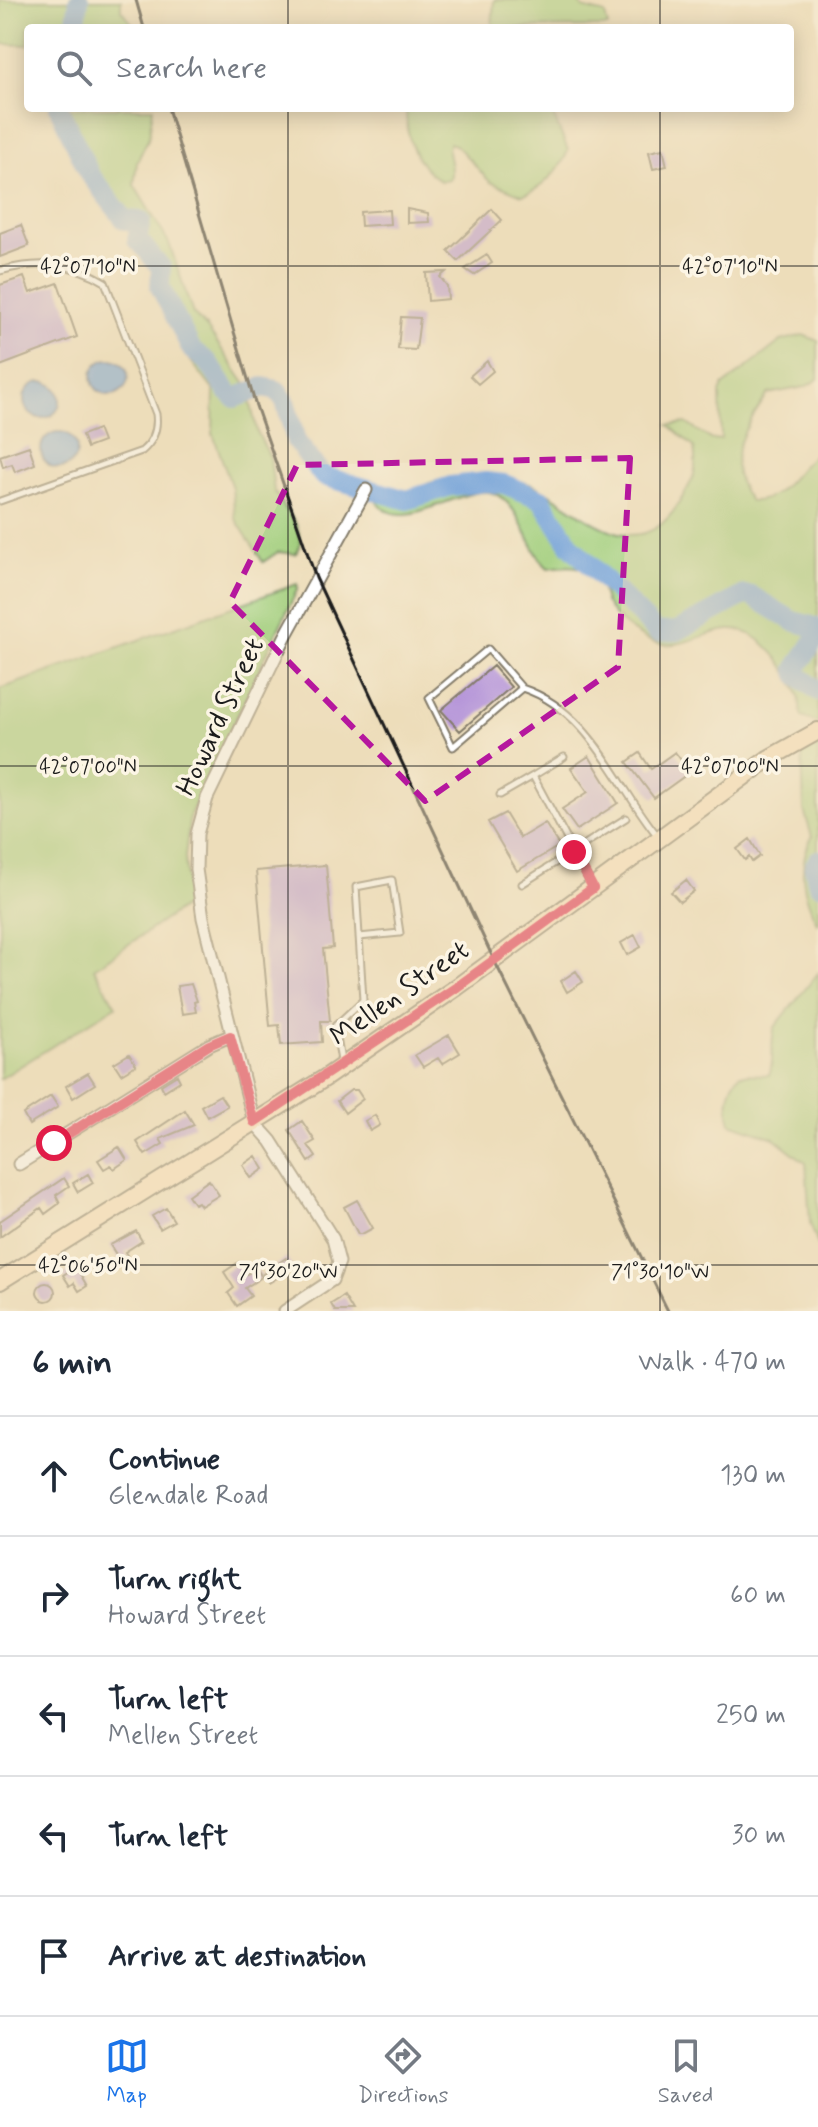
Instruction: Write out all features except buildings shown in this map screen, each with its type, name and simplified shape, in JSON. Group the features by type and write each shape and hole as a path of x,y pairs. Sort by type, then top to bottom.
{"street":[{"name":"Howard Street","path":"254,1122 230,1036 203,918 196,869 200,818 291,625 366,490"},
{"name":"Mellen Street","path":"0,1281 342,1066 768,759 818,731"},
{"path":"19,1164 209,1045 230,1036"},
{"path":"254,1122 271,1141 337,1251 338,1273 332,1280 285,1311"}],"lane":[{"path":"0,271 49,264 94,275 105,282 156,414 157,425 154,437 142,451 0,501"},
{"path":"522,688 453,747 429,698 488,649 522,688 542,695 594,738 636,809 660,839"},
{"path":"500,795 564,757"},
{"path":"533,776 593,888"},
{"path":"522,884 626,818"},
{"path":"342,1066 335,1026 363,1000 359,937 356,887 392,880 400,933 359,937"}],"highlighted area":[{"path":"630,458 618,667 425,801 230,602 297,465"}],"green space":[{"path":"0,0 121,0 121,10 133,24 69,24 68,19 55,24 24,24 24,45 1,44"},
{"path":"494,0 578,0 583,8 605,14 607,24 492,24"},
{"path":"63,112 152,112 149,137 137,162 134,185 169,243 193,314 207,328 247,386 257,432 270,457 274,491 297,526 301,543 296,554 278,552 263,562 235,518 232,488 213,434 214,391 184,352 154,256 101,186"},
{"path":"406,112 552,112 568,150 550,178 522,195 490,182 457,146 450,143 450,179 440,181 418,158 408,130"},
{"path":"803,335 818,341 818,379 805,387 768,394 744,433 736,460 741,487 750,501 761,500 779,491 818,452 818,723 802,717 799,696 791,679 776,657 758,639 732,630 667,644 653,642 640,635 610,610 601,586 591,573 571,566 548,568 503,498 480,492 432,508 400,514 386,510 375,499 381,493 416,492 441,481 505,479 532,485 606,528 625,534 643,534 662,524 679,503 695,471 694,447 669,425 686,423 712,440 721,439 720,393 723,386 781,341"},
{"path":"297,584 298,588 190,815 185,857 189,903 94,968 116,1006 0,1079 0,689"},
{"path":"818,739 818,925 803,881 804,859 812,837 804,810 802,751"},
{"path":"818,973 818,1246 810,1223 806,1163 774,1138 731,1123 728,1103 740,1074 769,1075 775,1027"}],"water":[{"path":"110,359 123,364 128,377 123,390 110,395 97,390 92,377 97,364"},
{"path":"42,382 55,387 60,400 55,413 42,418 29,413 24,400 29,387"},
{"path":"59,432 72,437 77,450 72,463 59,468 46,463 41,450 46,437"}],"waterway":[{"path":"76,24 79,0"},
{"path":"61,112 90,175 125,220 141,221 137,240 161,267 160,287 192,350 208,362 235,398 263,387 277,390 285,401 296,441 323,476 407,500 451,486 486,482 504,484 541,499 571,546 657,632 677,631 744,595 752,596 793,621 815,627 818,635"},
{"path":"818,635 796,669 798,675 818,691"},
{"path":"818,860 814,867 818,884"}],"railway":[{"path":"136,0 143,24"},
{"path":"169,112 255,403 316,578 494,960 668,1311"}],"route":[{"path":"54,1143 209,1045 230,1036 254,1122 325,1078 457,987 593,888 574,852"}]}
